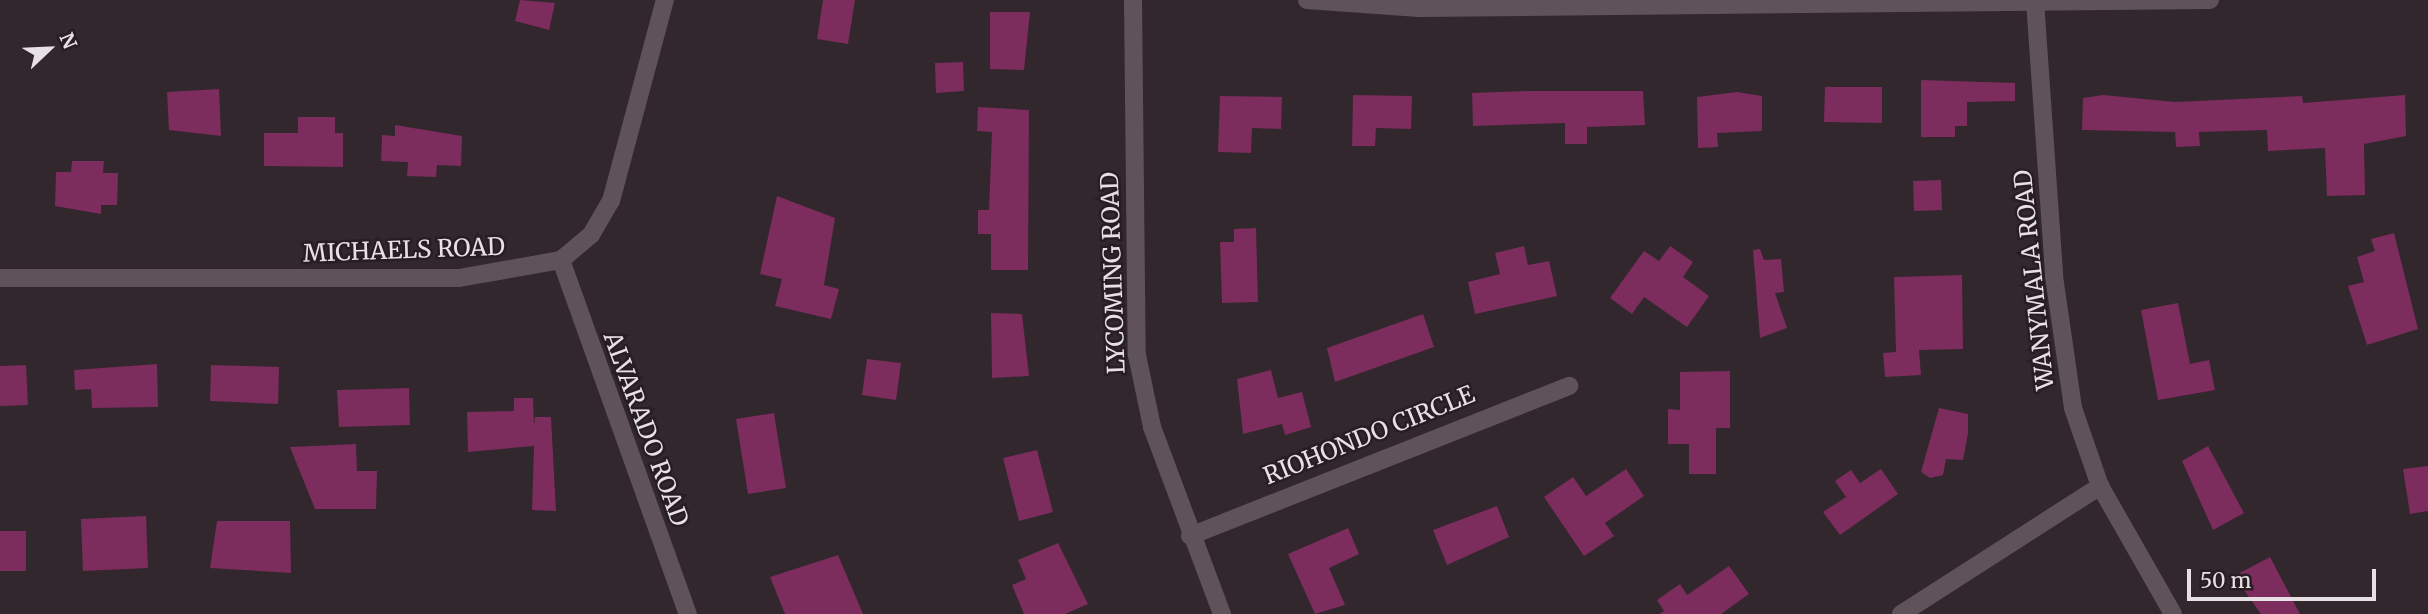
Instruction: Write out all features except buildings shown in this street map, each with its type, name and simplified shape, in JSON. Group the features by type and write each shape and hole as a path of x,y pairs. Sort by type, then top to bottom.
{"street":[{"name":"MICHAELS ROAD","path":"0,278 459,278 561,260 591,235 611,201 665,0"},
{"name":"LYCOMING ROAD","path":"1133,0 1137,355 1152,427 1190,536 1222,614"},
{"path":"1307,0 1419,8 2210,0"},
{"name":"WANYMALA ROAD","path":"2035,1 2062,356 2100,486 2173,614"},
{"name":"ALVARADO ROAD","path":"561,260 688,614"},
{"name":"RIOHONDO CIRCLE","path":"1190,536 1523,398 1569,386"},
{"path":"1901,614 2100,486"}]}
